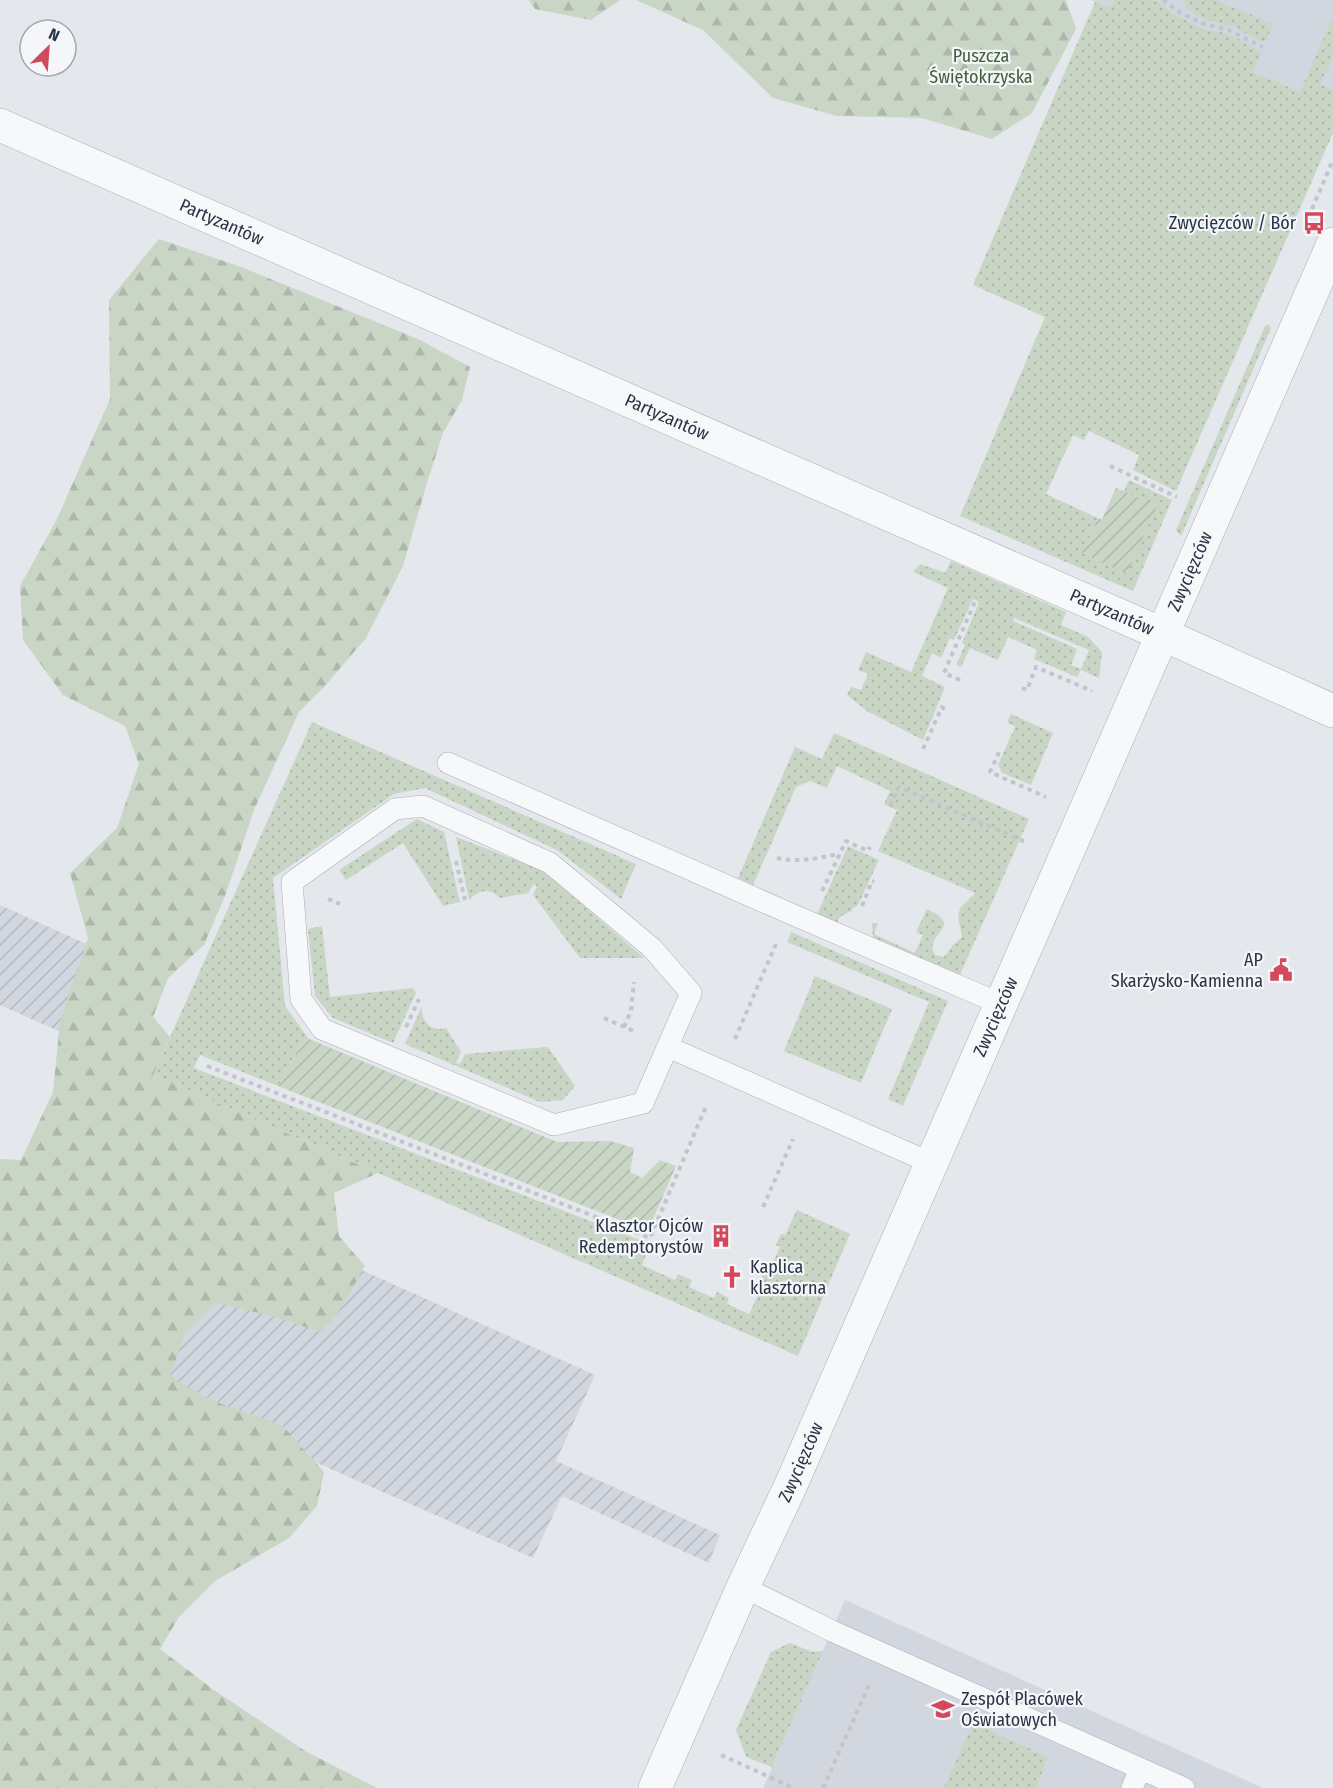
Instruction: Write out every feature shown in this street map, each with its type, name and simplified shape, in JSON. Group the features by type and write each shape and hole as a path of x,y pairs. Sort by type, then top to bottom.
{"street":[{"name":"Partyzantów","path":"0,125 1333,711"},
{"name":"Zwycięzców","path":"655,1788 794,1477 1333,244"}],"lane":[{"path":"448,763 1001,1004"},
{"path":"423,806 550,863 652,948 691,993 668,1047 643,1103 554,1125 322,1029 301,999 292,882 395,809 423,806"},
{"path":"668,1047 931,1163"},
{"path":"743,1587 832,1631 1184,1788"},
{"path":"1132,1788 1140,1769"}],"path":[{"path":"1162,0 1181,14 1204,24 1228,30 1263,47"},
{"path":"1110,466 1183,500"},
{"path":"960,680 944,673 976,600"},
{"path":"1022,688 1027,690 1036,667 1098,694"},
{"path":"923,749 942,708 946,710"},
{"path":"999,752 990,772 1052,800"},
{"path":"890,806 898,787 1032,845"},
{"path":"808,921 846,841 868,851 870,847"},
{"path":"777,858 801,861 839,854"},
{"path":"207,1066 650,1238 778,940"},
{"path":"624,1027 631,1011 635,980"},
{"path":"604,1018 638,1033"},
{"path":"763,1207 807,1108"},
{"path":"823,1788 870,1683"},
{"path":"721,1755 794,1788"}],"shaded area":[{"path":"1091,0 1333,0 1333,107 1110,9"},
{"path":"0,905 100,950 63,1033 0,1005"},
{"path":"115,1159 595,1375 556,1461 720,1535 709,1563 562,1496 533,1558 38,1340"},
{"name":"Zespół Placówek Oświatowych","path":"845,1600 1263,1788 763,1788"}],"green space":[{"path":"529,0 620,0 591,20 535,9"},
{"name":"Puszcza Świętokrzyska","path":"636,0 1066,0 1076,29 1032,113 992,139 922,118 837,116 773,98 703,30"},
{"path":"1114,0 1154,0 1172,13 1203,29 1225,33 1239,39 1261,52 1253,72 1300,92 1333,16 1333,57 1320,84 1333,90 1333,133 1176,491 1133,470 1139,455 1089,431 1084,440 1073,435 1046,494 1102,520 1116,488 1124,491 1129,480 1172,500 1133,591 960,516 1045,317 973,285 1095,2 1110,8"},
{"path":"1184,0 1215,0 1273,24 1265,43 1235,28 1198,17 1187,9"},
{"path":"159,239 241,267 418,339 470,367 462,400 443,433 403,566 366,638 299,712 254,810 225,896 204,945 168,978 153,1017 170,1037 153,1075 378,1173 334,1193 339,1236 365,1266 337,1315 320,1332 268,1315 216,1303 185,1334 170,1376 211,1400 283,1426 324,1472 317,1506 289,1538 215,1581 179,1617 160,1649 214,1690 305,1751 377,1788 0,1788 0,1159 21,1160 53,1092 60,1021 88,938 70,873 117,828 139,764 125,726 63,695 23,640 20,586 57,519 110,399 109,300"},
{"path":"1268,324 1271,328 1181,536 1176,530 1265,326"},
{"path":"1116,488 1157,506 1127,574 1082,553 1098,518 1102,520"},
{"path":"951,561 1066,612 1061,625 1088,637 1102,652 1099,678 1081,670 1077,677 1034,659 1037,650 1008,637 998,660 970,648 961,667 956,665 965,645 962,643 979,602 973,599 954,640 950,638 941,658 932,653 922,676 945,687 923,740 867,711 847,695 851,687 861,690 868,674 858,670 866,652 911,672 948,588 913,572 920,564 945,573","holes":["1014,618 1089,650 1081,669 1071,665 1077,649 1013,621"]},
{"path":"1011,714 1053,733 1031,785 1002,773 998,765 1015,727 1007,722"},
{"path":"312,722 636,864 621,899 557,850 425,788 394,794 273,878 285,1006 309,1039 299,1049 278,1086 200,1055 194,1068 650,1244 642,1265 675,1280 678,1274 692,1280 689,1287 714,1298 717,1292 729,1298 727,1304 749,1314 762,1287 758,1285 764,1272 768,1273 780,1247 776,1245 781,1234 785,1235 797,1210 850,1234 798,1356 153,1075"},
{"path":"834,733 1029,819 959,977 873,938 872,923 878,923 874,934 915,953 923,935 916,932 927,909 943,921 944,926 934,941 933,947 935,955 944,957 962,937 958,917 960,908 975,893 878,851 897,810 884,804 890,791 837,766 827,788 810,781 796,787 753,885 738,878 795,747 822,759"},
{"path":"417,819 444,832 460,902 443,906 403,843 346,880 339,870"},
{"path":"456,837 542,870 644,958 580,958 533,895 537,886 534,884 528,893 500,898 492,892 484,891 469,900"},
{"path":"848,846 879,860 858,905 840,917 837,923 817,914"},
{"path":"322,926 330,997 413,988 416,993 393,1043 333,1018 315,996 308,929"},
{"path":"791,932 948,1001 903,1106 888,1099 929,1002 787,942"},
{"path":"815,976 892,1009 861,1083 784,1051"},
{"path":"422,1006 423,1016 428,1024 436,1029 446,1028 461,1052 456,1063 460,1064 465,1054 548,1047 575,1086 563,1100 540,1102 405,1044"},
{"path":"309,1039 557,1142 610,1141 634,1148 630,1172 642,1178 660,1160 676,1166 648,1231 278,1086 299,1049"},
{"path":"790,1643 813,1652 823,1651 772,1767 746,1757 736,1730 771,1652"},
{"path":"973,1723 1048,1757 1036,1788 944,1788"}],"place":[{"name":"Zwycięzców / Bór","path":"1314,223"},
{"name":"AP Skarżysko-Kamienna","path":"1281,970"},
{"name":"Klasztor Ojców Redemptorystów","path":"721,1236"},
{"name":"Kaplica klasztorna","path":"732,1277"},
{"name":"Zespół Placówek Oświatowych","path":"943,1709"}]}
